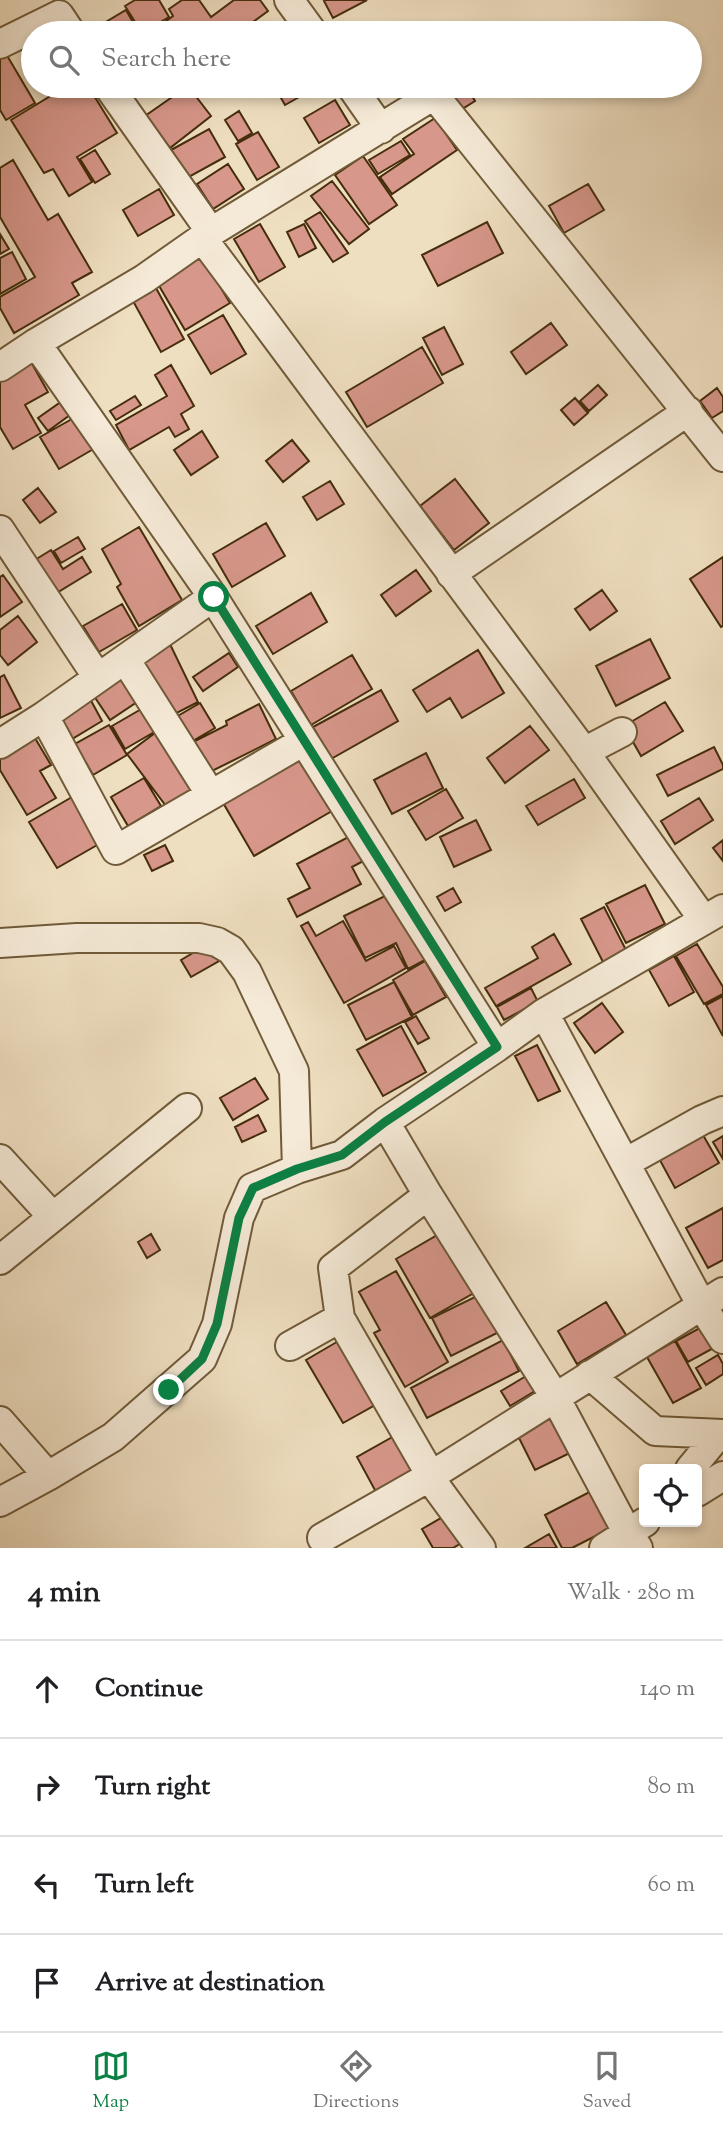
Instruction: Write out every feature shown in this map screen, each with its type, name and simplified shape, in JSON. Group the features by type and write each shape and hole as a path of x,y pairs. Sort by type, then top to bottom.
{"street":[{"path":"289,0 304,21"},
{"path":"47,21 59,15 63,21"},
{"path":"0,44 21,34"},
{"path":"0,1502 113,1437 202,1359 217,1324 239,1218 253,1188 297,1169 342,1155 385,1122 544,1013 713,914 584,752 450,574 207,235 116,98"},
{"path":"359,98 381,129"},
{"path":"0,367 429,98"},
{"path":"436,98 723,457"},
{"path":"36,343 214,597 497,1047"},
{"path":"450,574 688,411"},
{"path":"0,530 98,678"},
{"path":"0,744 214,597"},
{"path":"125,659 211,795"},
{"path":"44,716 116,850 304,741"},
{"path":"584,752 622,732"},
{"path":"0,943 77,938 199,938 217,942 231,950 247,972 295,1071 297,1169"},
{"path":"544,1013 625,1163 713,1299 723,1339"},
{"path":"0,1260 187,1108"},
{"path":"625,1163 702,1119 723,1111"},
{"path":"385,1122 637,1534 604,1548"},
{"path":"0,1159 53,1217"},
{"path":"428,1195 333,1268 340,1318 429,1476 481,1548"},
{"path":"322,1538 429,1476 713,1299"},
{"path":"290,1346 340,1318"},
{"path":"590,1374 655,1431 721,1434"},
{"path":"0,1421 48,1476"},
{"path":"694,1464 721,1434"},
{"path":"702,1489 723,1476"}],"building":[{"path":"135,0 159,0 169,17 162,21 134,21 125,6"},
{"path":"182,0 199,0 211,17 234,0 260,0 268,11 254,21 166,21 173,16 169,9"},
{"path":"367,0 333,18 324,1"},
{"path":"126,10 132,21 107,21"},
{"path":"2,47 21,79 21,98 32,98 35,103 6,120 0,110"},
{"path":"47,98 95,98 117,133 77,157 92,182 69,196 53,169 44,173 11,120"},
{"path":"171,98 197,98 211,116 170,148 145,116"},
{"path":"281,98 298,98 285,105"},
{"path":"451,98 473,98 475,101 459,111"},
{"path":"335,100 350,125 319,143 304,118"},
{"path":"239,111 252,133 238,141 225,120"},
{"path":"435,118 457,150 392,194 380,177 414,154 403,139"},
{"path":"209,129 225,157 187,178 171,150"},
{"path":"258,132 279,167 257,180 236,144"},
{"path":"401,141 410,155 378,174 369,160"},
{"path":"95,150 110,174 95,183 80,159"},
{"path":"363,156 397,205 369,224 335,175"},
{"path":"13,160 48,220 58,214 92,272 72,283 79,295 14,333 0,308 0,297 35,277 0,217 0,168"},
{"path":"228,164 244,189 213,209 197,184"},
{"path":"332,181 369,229 349,244 311,196"},
{"path":"588,184 604,210 564,233 549,206"},
{"path":"159,189 174,215 138,236 123,210"},
{"path":"320,212 348,253 333,262 305,221"},
{"path":"487,222 503,253 438,286 422,255"},
{"path":"260,224 285,267 259,282 234,239"},
{"path":"304,224 316,248 299,257 287,232"},
{"path":"0,234 9,249 0,254"},
{"path":"196,247 230,303 185,330 155,279"},
{"path":"12,252 26,279 0,294 0,258"},
{"path":"156,288 184,339 161,352 133,301"},
{"path":"223,315 246,354 211,374 188,335"},
{"path":"551,323 567,345 526,374 511,352"},
{"path":"444,327 463,364 442,375 423,338"},
{"path":"422,347 443,383 367,427 346,392"},
{"path":"31,362 48,392 25,405 41,433 13,449 0,427 0,380"},
{"path":"171,365 194,406 181,414 189,429 175,437 169,427 129,450 116,425 167,396 155,375"},
{"path":"598,385 607,395 589,411 580,401"},
{"path":"717,388 723,397 723,411 712,418 700,401"},
{"path":"135,396 141,405 116,420 110,411"},
{"path":"575,398 588,413 574,425 561,410"},
{"path":"65,399 74,412 48,431 38,418"},
{"path":"79,415 97,447 59,469 40,437"},
{"path":"202,431 218,457 191,475 174,450"},
{"path":"292,440 309,461 283,482 266,461"},
{"path":"455,479 489,523 454,550 420,506"},
{"path":"330,481 344,504 317,520 303,497"},
{"path":"38,488 56,512 40,523 23,500"},
{"path":"266,523 285,556 232,587 213,554"},
{"path":"139,527 182,600 139,626 117,587 121,584 102,549"},
{"path":"78,537 85,549 61,563 54,551"},
{"path":"51,550 63,569 82,557 91,572 50,597 30,563"},
{"path":"723,557 723,626 721,627 690,579"},
{"path":"416,570 431,591 396,616 381,595"},
{"path":"3,575 22,602 0,617 0,577"},
{"path":"602,590 617,611 590,630 575,609"},
{"path":"311,593 327,622 273,654 256,626"},
{"path":"122,604 137,630 99,652 83,626"},
{"path":"18,616 37,642 8,665 0,655 0,630"},
{"path":"650,639 670,678 616,706 596,666"},
{"path":"168,640 198,702 167,718 136,655"},
{"path":"478,650 504,693 462,718 450,698 427,712 413,690"},
{"path":"229,653 238,667 203,691 193,677"},
{"path":"352,655 372,689 311,725 291,691"},
{"path":"123,669 143,698 110,720 90,690"},
{"path":"4,675 21,708 0,718 0,677"},
{"path":"381,690 398,721 331,759 313,727"},
{"path":"88,695 102,721 72,739 57,713"},
{"path":"665,702 683,731 641,756 624,726"},
{"path":"200,703 215,728 191,742 176,717"},
{"path":"259,704 276,739 204,775 189,744 227,725 226,721"},
{"path":"143,708 156,731 125,749 112,726"},
{"path":"109,725 127,755 93,775 75,744"},
{"path":"530,726 549,750 505,783 487,758"},
{"path":"159,730 201,785 169,810 127,754"},
{"path":"32,733 51,765 40,771 56,798 27,815 0,770 0,752"},
{"path":"714,747 723,769 668,796 657,775"},
{"path":"426,753 443,788 392,814 374,780"},
{"path":"299,755 332,811 254,856 222,801"},
{"path":"144,778 161,806 128,826 111,797"},
{"path":"574,779 585,798 538,825 526,806"},
{"path":"446,789 463,818 426,840 408,811"},
{"path":"72,797 99,844 57,868 29,822"},
{"path":"699,798 713,820 675,844 661,821"},
{"path":"476,820 491,850 454,867 440,837"},
{"path":"354,834 367,859 352,867 361,884 297,917 288,899 310,888 297,864"},
{"path":"723,840 723,861 713,848"},
{"path":"165,845 173,861 152,871 144,855"},
{"path":"645,885 665,924 626,943 606,904"},
{"path":"453,888 461,902 445,911 437,897"},
{"path":"391,893 425,960 408,969 396,943 365,958 344,916"},
{"path":"604,907 626,950 603,962 581,919"},
{"path":"343,921 366,961 394,946 406,968 344,1003 301,926 308,922 316,936"},
{"path":"554,934 571,964 496,1006 485,988 538,958 532,947"},
{"path":"210,943 219,961 191,977 181,960"},
{"path":"697,944 723,987 723,994 704,1004 676,956"},
{"path":"674,956 694,992 669,1006 649,970"},
{"path":"425,961 446,997 413,1015 393,980"},
{"path":"394,982 412,1017 366,1040 348,1005"},
{"path":"531,988 538,1002 504,1020 497,1007"},
{"path":"723,996 723,1036 706,1005"},
{"path":"602,1003 623,1032 595,1053 574,1023"},
{"path":"416,1016 429,1038 418,1044 405,1022"},
{"path":"401,1026 426,1072 383,1096 357,1050"},
{"path":"537,1045 560,1091 538,1101 515,1056"},
{"path":"255,1078 268,1099 233,1120 220,1098"},
{"path":"258,1115 266,1131 242,1142 235,1127"},
{"path":"699,1128 719,1163 675,1188 656,1153"},
{"path":"723,1136 723,1159 713,1142"},
{"path":"723,1208 723,1260 708,1268 686,1228"},
{"path":"446,1230 479,1290 430,1318 396,1259"},
{"path":"151,1234 160,1250 147,1258 138,1242"},
{"path":"396,1271 448,1362 405,1387 374,1333 380,1330 359,1292"},
{"path":"481,1294 499,1332 451,1356 432,1318"},
{"path":"606,1302 626,1335 577,1364 558,1331"},
{"path":"707,1324 719,1345 688,1362 676,1341"},
{"path":"347,1336 384,1400 343,1423 306,1360"},
{"path":"503,1340 519,1371 427,1418 411,1388"},
{"path":"675,1341 701,1388 673,1403 647,1357"},
{"path":"718,1355 723,1364 723,1374 706,1385 696,1368"},
{"path":"531,1373 540,1388 510,1406 501,1391"},
{"path":"559,1410 578,1449 535,1470 516,1432"},
{"path":"403,1431 423,1466 376,1492 357,1457"},
{"path":"599,1487 619,1524 572,1548 562,1548 545,1515"},
{"path":"448,1514 463,1542 453,1548 433,1548 422,1529"},
{"path":"549,1534 557,1548 525,1548"}],"route":[{"path":"169,1390 202,1359 217,1324 239,1218 253,1188 297,1169 342,1155 385,1122 497,1047 214,597"}]}
